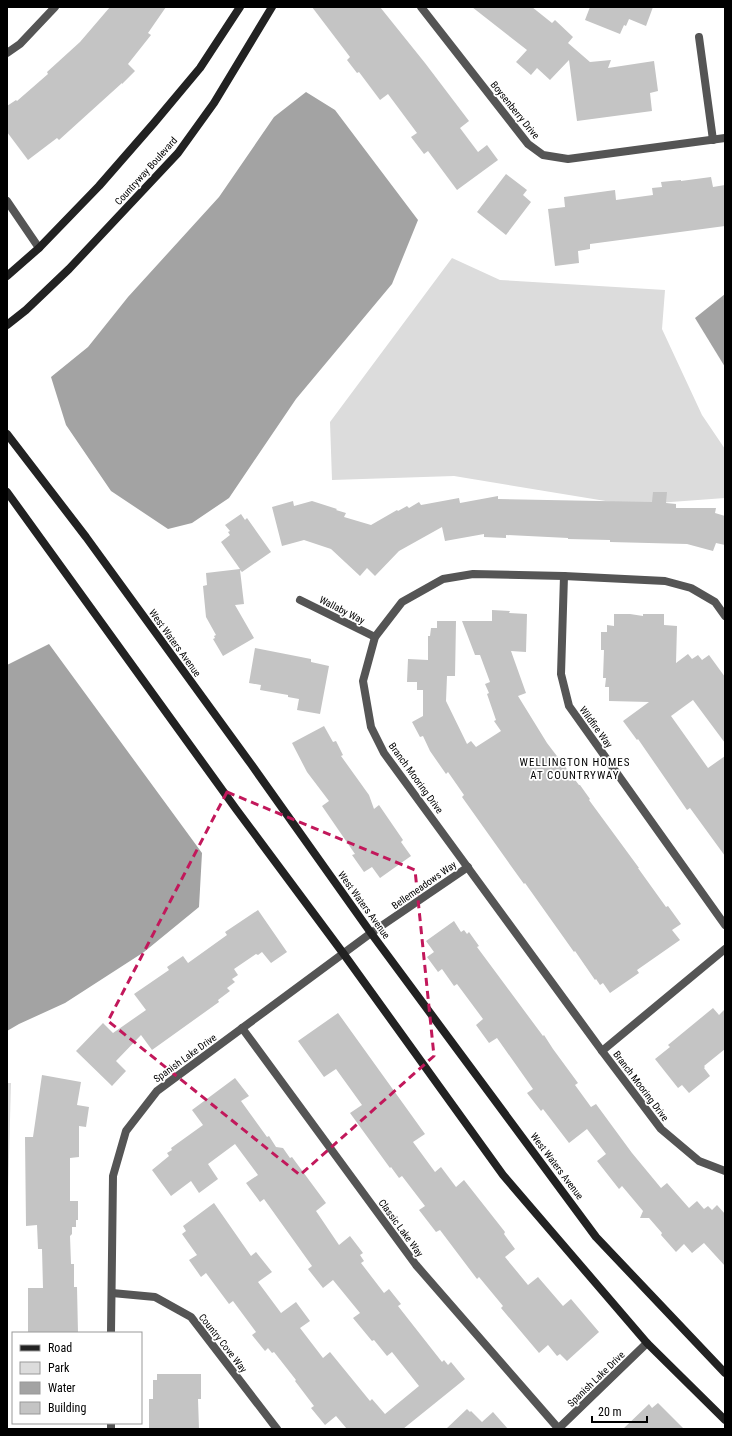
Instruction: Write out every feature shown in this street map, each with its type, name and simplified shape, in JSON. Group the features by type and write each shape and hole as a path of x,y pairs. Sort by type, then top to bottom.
{"street":[{"path":"7,53 20,44 55,7"},
{"path":"7,276 39,248 99,186 164,111 200,68 240,7"},
{"name":"Countryway Boulevard","path":"7,325 26,310 69,269 178,154 214,103 272,7"},
{"name":"Boysenberry Drive","path":"421,7 528,144 543,155 568,159 725,138"},
{"path":"699,37 713,140"},
{"path":"7,201 39,248"},
{"name":"West Waters Avenue","path":"7,434 95,550 251,764 371,933 596,1237 725,1373"},
{"path":"7,492 236,809 343,953 502,1175 647,1343 725,1420"},
{"name":"Branch Mooring Drive","path":"725,616 715,602 709,598 691,588 665,581 564,576 474,574 443,579 402,602 375,637 363,682 371,727 384,753 602,1051 661,1129 699,1162 725,1171"},
{"name":"Wildfire Way","path":"564,576 561,674 569,706 725,925"},
{"name":"Wallaby Way","path":"300,600 375,637"},
{"name":"Bellemeadows Way","path":"371,933 468,866"},
{"name":"Spanish Lake Drive","path":"111,1332 113,1176 126,1131 157,1091 371,933"},
{"name":"Branch Mooring Drive","path":"602,1051 725,949"},
{"name":"Classic Lake Way","path":"242,1028 416,1265 558,1429"},
{"name":"Country Cove Way","path":"112,1293 155,1297 191,1317 276,1429"},
{"name":"Spanish Lake Drive","path":"558,1429 647,1343"}],"highlighted area":[{"path":"227,792 415,870 434,1056 300,1175 108,1021"}],"green space":[{"path":"452,258 500,280 665,290 662,329 702,415 725,449 725,498 630,505 454,476 332,480 330,422"},
{"path":"7,1083 11,1083 7,1229"}],"water":[{"path":"306,92 335,110 418,220 392,284 296,399 229,498 192,523 168,529 111,491 66,425 51,377 88,347 128,297 219,197 274,117"},
{"path":"725,294 725,367 695,318"},
{"path":"49,644 202,853 199,907 144,952 65,1003 7,1031 7,665"}],"building":[{"path":"110,7 166,7 148,33 151,35 128,64 135,71 59,140 57,138 28,160 7,132 7,106 16,100 17,101 48,74 47,72 80,42"},
{"path":"312,7 380,7 469,121 460,128 478,152 487,145 498,160 457,190 428,151 424,154 411,137 417,133 388,94 380,100 359,72 357,73 347,60 350,57"},
{"path":"472,7 532,7 552,23 555,20 573,37 568,43 590,62 611,60 608,68 654,61 658,91 650,93 652,111 577,121 569,60 550,80 537,68 531,75 516,62 527,50"},
{"path":"590,7 653,7 646,26 629,19 626,26 624,25 620,34 585,20"},
{"path":"506,174 527,190 523,195 531,202 506,235 477,212"},
{"path":"711,177 713,187 725,185 725,226 590,244 590,249 578,251 579,263 555,266 548,209 565,207 564,197 615,190 616,200 653,195 652,188 662,187 661,182"},
{"path":"653,492 667,492 666,503 676,504 676,508 716,508 715,513 725,516 725,545 716,543 713,551 687,544 610,542 610,540 506,535 506,538 484,537 484,534 445,541 442,527 399,551 375,576 367,568 360,576 331,549 304,540 282,546 272,507 293,501 294,506 312,501 346,513 344,517 371,525 397,510 398,511 407,506 409,508 419,502 421,505 459,498 460,503 498,496 498,499 652,502"},
{"path":"241,514 245,520 247,518 271,552 242,572 240,570 244,604 235,605 254,638 223,656 213,639 216,635 206,617 203,586 207,585 206,573 240,569 221,542 230,535 228,532 230,531 225,525"},
{"path":"492,610 527,614 526,652 511,651 526,693 518,696 547,743 580,785 590,799 589,800 666,907 668,906 681,924 672,930 680,940 637,970 639,973 610,993 603,983 600,985 596,979 595,980 525,883 524,884 462,797 464,795 448,772 446,774 430,751 423,736 420,737 412,722 423,716 423,690 417,690 417,682 407,682 408,659 428,660 428,636 430,636 431,628 437,628 437,621 456,621 455,676 447,676 446,701 467,744 471,741 476,747 501,731 494,721 496,720 487,694 489,693 485,684 490,682 480,655 475,655 462,621 492,621"},
{"path":"614,614 643,616 643,614 664,614 664,625 677,626 676,663 688,654 692,659 698,655 702,660 709,655 725,677 725,743 693,700 671,716 708,768 725,756 725,856 690,808 687,810 638,739 637,740 623,721 649,702 609,701 609,687 605,687 606,678 603,678 604,650 601,650 601,632 607,632 607,625 614,626"},
{"path":"255,648 311,659 311,662 329,666 320,714 297,710 299,699 288,697 288,695 260,690 261,685 249,683"},
{"path":"324,726 333,742 336,741 343,755 341,756 369,795 374,809 379,805 403,840 401,842 411,856 380,878 372,867 364,872 352,855 355,854 322,806 329,801 307,772 292,743"},
{"path":"258,910 287,952 271,963 262,952 258,955 256,954 234,969 238,975 232,979 235,982 227,988 230,991 218,1000 219,1002 152,1050 141,1035 116,1061 126,1071 112,1086 76,1051 103,1023 113,1033 146,1010 134,994 169,970 167,967 183,956 188,963 227,935 225,932"},
{"path":"454,921 461,932 464,930 467,934 469,932 479,946 477,947 543,1036 544,1035 578,1083 575,1085 591,1107 596,1104 632,1153 661,1188 667,1183 689,1208 697,1201 704,1209 708,1206 712,1210 717,1205 725,1214 725,1266 704,1243 692,1253 684,1244 676,1252 649,1218 640,1218 643,1211 622,1186 619,1189 597,1161 606,1154 587,1129 569,1143 543,1109 541,1111 527,1093 533,1089 497,1038 489,1043 476,1025 483,1019 457,984 454,986 442,969 438,972 427,957 434,952 426,941"},
{"path":"713,1008 719,1015 725,1009 725,1049 704,1066 710,1076 689,1093 682,1085 678,1088 655,1059 670,1047 668,1045"},
{"path":"338,1013 425,1134 413,1142 435,1172 441,1167 456,1187 464,1180 505,1232 504,1234 515,1249 505,1257 528,1285 538,1277 563,1306 571,1299 599,1332 567,1361 560,1354 557,1356 548,1345 539,1353 501,1308 503,1306 479,1277 477,1279 440,1230 436,1232 419,1210 425,1206 402,1176 399,1178 391,1167 390,1168 350,1113 362,1105 336,1069 324,1077 298,1041"},
{"path":"42,1075 81,1082 77,1105 89,1107 86,1127 79,1126 79,1157 70,1158 70,1201 78,1201 78,1220 76,1220 76,1227 72,1227 72,1234 70,1236 71,1264 74,1264 74,1287 77,1287 78,1332 28,1332 28,1288 43,1288 42,1249 38,1249 37,1225 26,1226 25,1137 33,1137"},
{"path":"235,1078 249,1096 241,1101 267,1137 269,1136 276,1147 283,1148 290,1158 292,1157 326,1203 316,1211 339,1245 350,1236 363,1253 360,1255 364,1261 361,1263 384,1293 389,1289 401,1304 398,1306 442,1362 444,1360 448,1365 451,1362 465,1379 403,1429 347,1429 336,1416 325,1425 311,1408 314,1406 295,1381 296,1380 274,1352 272,1353 268,1348 265,1351 252,1335 256,1332 233,1301 229,1304 206,1273 201,1277 189,1260 197,1255 182,1234 186,1231 183,1226 214,1203 251,1256 256,1252 272,1272 258,1282 281,1313 296,1302 310,1321 300,1328 323,1358 330,1352 370,1401 372,1399 385,1414 419,1386 392,1352 387,1356 353,1318 360,1313 333,1280 323,1288 308,1269 312,1266 264,1199 260,1202 246,1183 258,1175 235,1144 208,1164 218,1179 199,1193 191,1181 171,1196 152,1170 169,1156 167,1153 172,1150 171,1148 203,1125 192,1110"},
{"path":"157,1374 201,1374 201,1399 198,1399 199,1429 149,1429 149,1399 153,1399 153,1380 157,1380"},
{"path":"658,1403 684,1429 623,1429 649,1404 652,1408"},
{"path":"467,1409 482,1422 493,1412 508,1429 446,1429"}],"district":[{"name":"WELLINGTON HOMES AT COUNTRYWAY","path":"575,768"}]}
